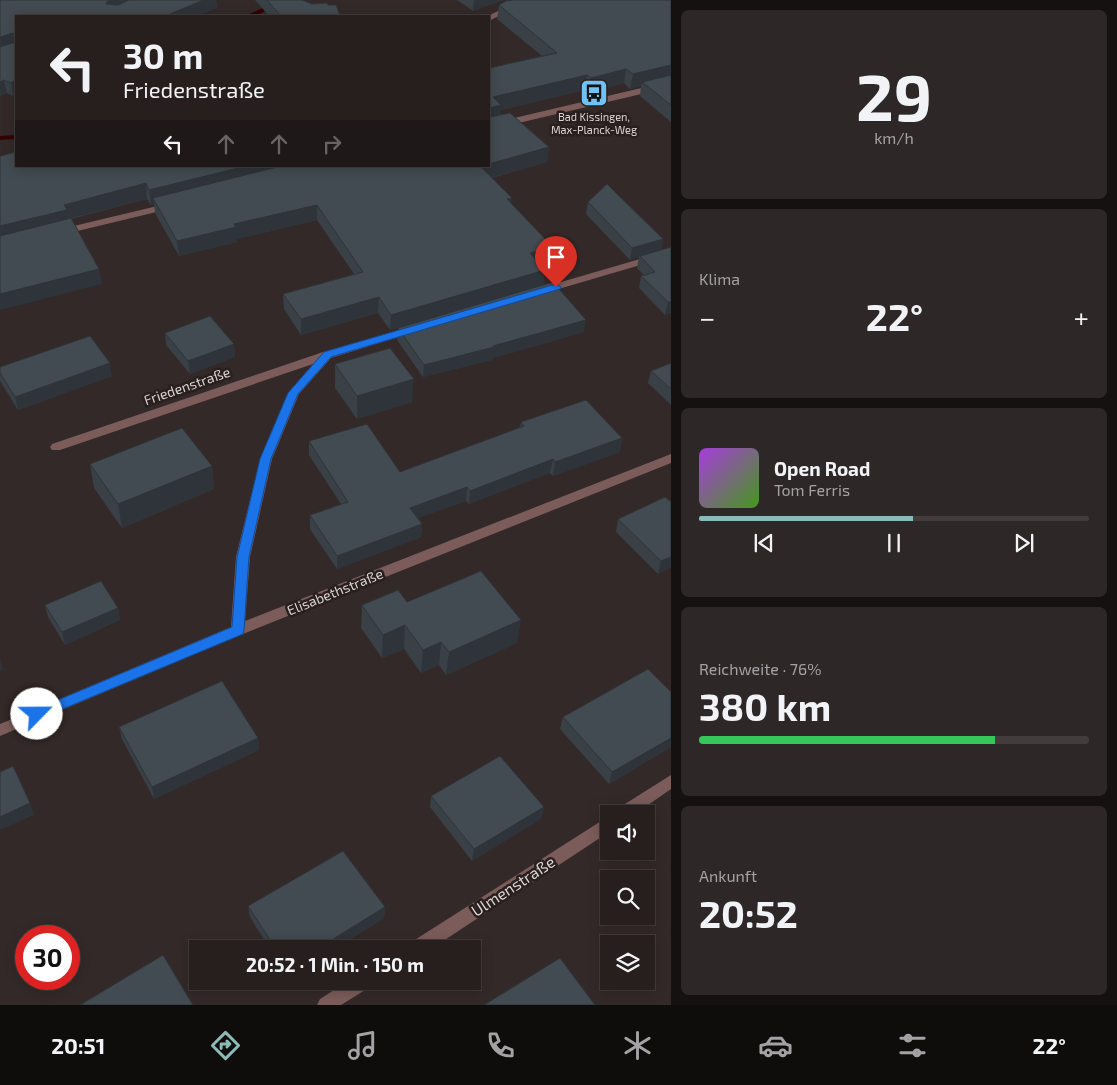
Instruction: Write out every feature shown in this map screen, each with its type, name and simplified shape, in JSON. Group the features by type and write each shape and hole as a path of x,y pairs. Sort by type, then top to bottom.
{"street":[{"path":"490,18 526,0"},
{"path":"490,127 671,84"},
{"path":"48,235 184,202"},
{"path":"528,295 671,253"},
{"name":"Friedenstraße","path":"56,447 327,355 422,326"},
{"path":"238,630 243,557 266,459 294,393 327,355"},
{"name":"Elisabethstraße","path":"0,730 238,630 671,458"},
{"path":"635,805 671,781"},
{"name":"Ulmenstraße","path":"430,940 600,829"},
{"path":"326,1005 350,990"}],"building":[{"path":"0,0 110,0 106,4 118,5 129,0 204,0 167,15 15,15 15,35 13,33 0,37"},
{"path":"267,0 302,0 312,4 327,3 328,5 336,5 340,15 280,15"},
{"path":"512,0 671,0 671,65 633,74 626,69 591,78 587,75 493,97 501,105 490,108 490,68 557,53 499,5"},
{"path":"15,42 15,81 11,83 4,80 0,82 0,47"},
{"path":"671,75 671,105 642,82"},
{"path":"510,113 549,147 490,164 490,117"},
{"path":"15,152 15,167 242,167 149,190 146,183 64,205 67,210 0,226 0,156"},
{"path":"277,167 481,167 512,198 507,199 553,247 530,253 545,270 391,315 379,297 301,319 283,294 363,272 317,205 234,224 236,227 177,241 153,198"},
{"path":"607,184 663,239 632,248 588,202"},
{"path":"71,218 99,269 0,294 0,236"},
{"path":"671,247 671,302 668,302 641,276 655,272 640,256"},
{"path":"553,282 586,320 424,365 398,328"},
{"path":"210,316 234,344 188,361 165,333"},
{"path":"90,336 110,363 15,397 0,373 0,367"},
{"path":"390,348 414,379 357,396 335,364"},
{"path":"671,363 671,389 651,371"},
{"path":"586,400 622,438 555,462 553,459 470,491 467,487 410,508 422,524 337,556 310,515 348,502 309,441 367,424 400,472 524,426 521,422"},
{"path":"182,428 212,466 118,504 90,464"},
{"path":"665,497 671,502 671,557 661,561 618,519"},
{"path":"481,571 521,620 449,652 441,642 423,650 405,625 383,635 362,605 398,590 407,602"},
{"path":"101,581 118,608 62,632 45,605"},
{"path":"648,669 671,692 671,738 612,772 563,717"},
{"path":"222,681 258,738 152,787 119,727"},
{"path":"500,756 544,807 474,849 431,796"},
{"path":"13,766 30,803 0,817 0,772"},
{"path":"343,851 385,907 332,940 270,940 248,906"},
{"path":"163,955 193,1005 80,1005"},
{"path":"560,958 595,1005 484,1005"}],"waterway":[{"path":"251,15 286,0"},
{"path":"0,138 15,137"}],"place":[{"name":"Bad Kissingen, Max-Planck-Weg","path":"594,93"}],"route":[{"path":"37,714 238,630 243,557 266,459 276,431 294,393 327,355 556,287"}]}
